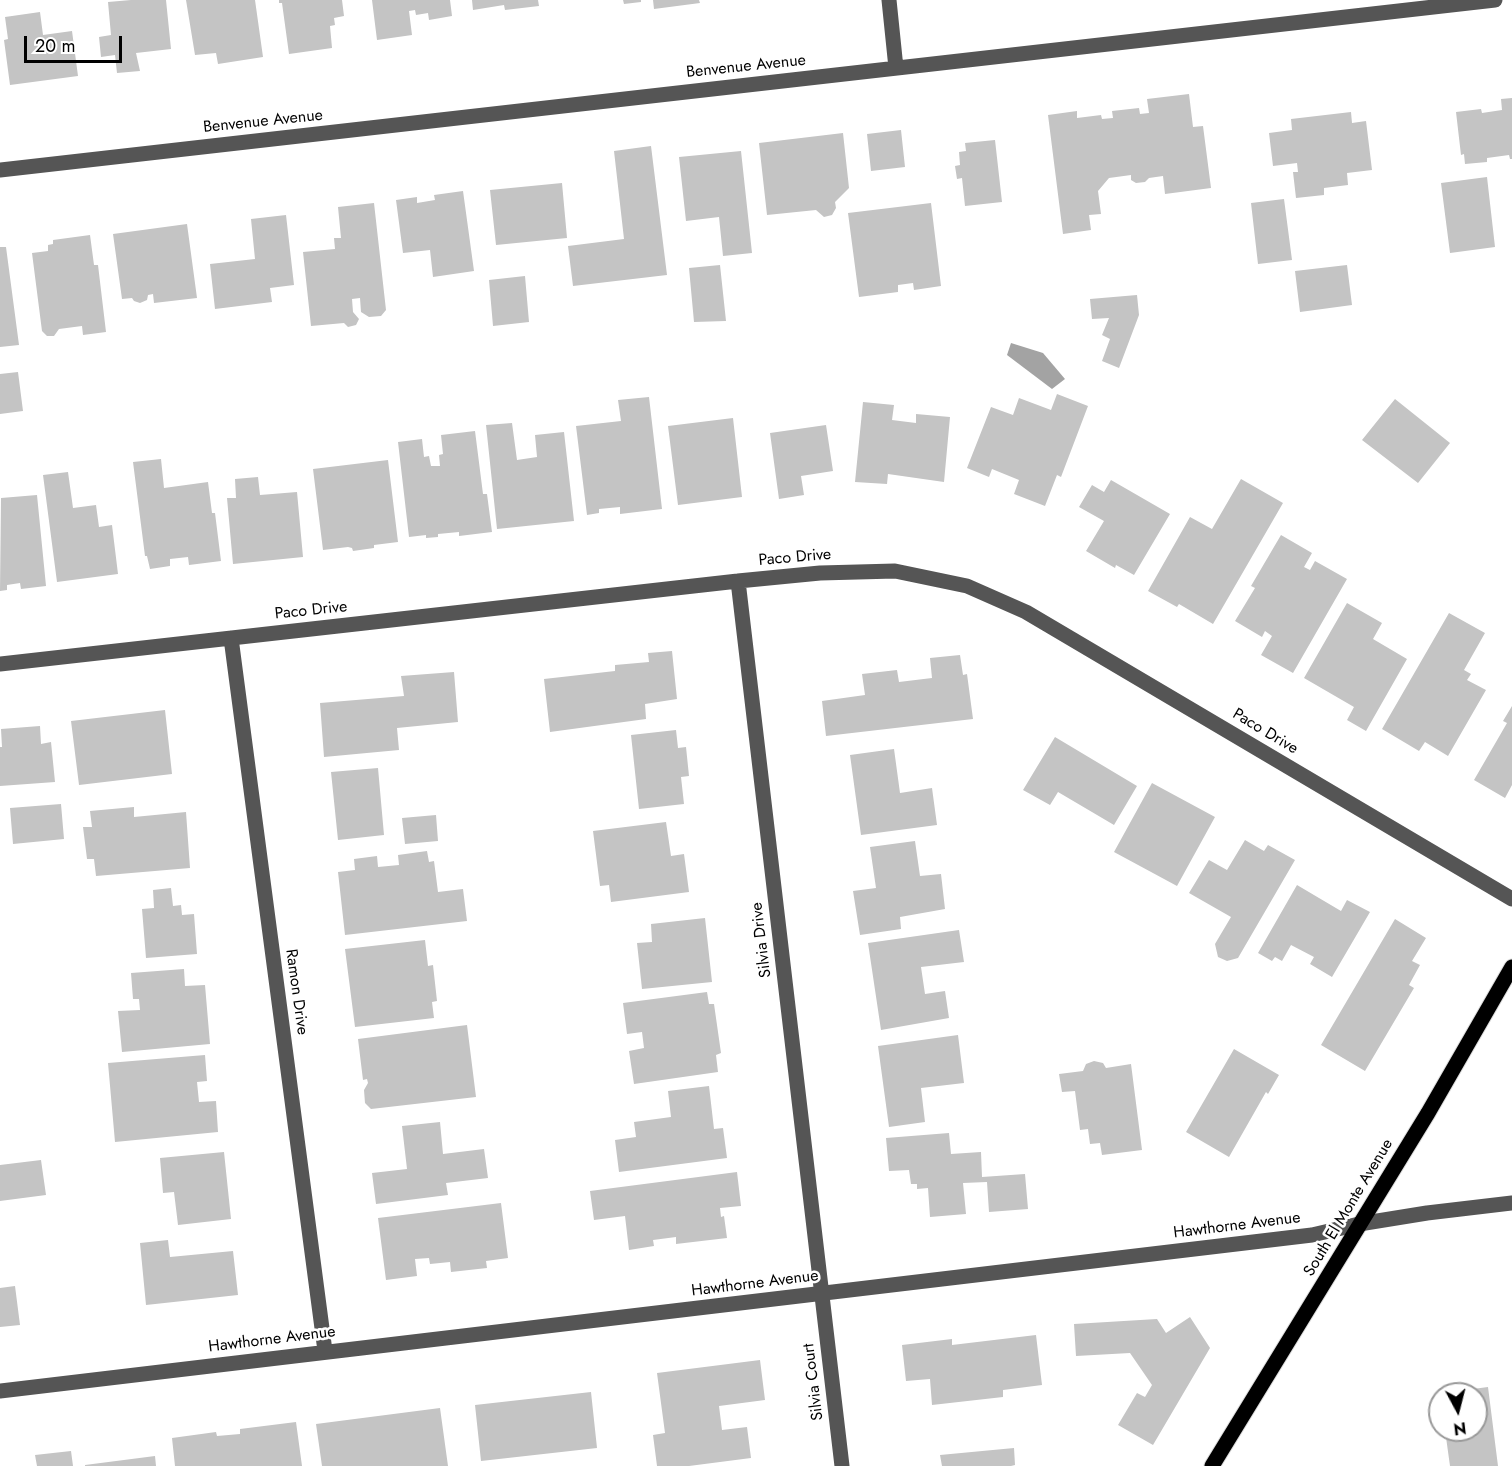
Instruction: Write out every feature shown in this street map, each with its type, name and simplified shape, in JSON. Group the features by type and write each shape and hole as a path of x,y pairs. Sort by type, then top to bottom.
{"main road":[{"name":"South El Monte Avenue","path":"1212,1466 1428,1113 1512,967"}],"street":[{"path":"888,0 896,68"},
{"name":"Benvenue Avenue","path":"0,170 896,68 1373,7 1495,0"},
{"name":"Paco Drive","path":"0,664 738,581 820,573 895,571 967,586 1026,612 1512,899"},
{"name":"Silvia Drive","path":"738,581 822,1294"},
{"name":"Ramon Drive","path":"231,638 325,1351"},
{"name":"Hawthorne Avenue","path":"0,1391 1312,1235 1359,1224 1427,1213 1512,1203"},
{"name":"Silvia Court","path":"822,1294 842,1466"}],"shaded area":[{"path":"1011,343 1043,353 1065,379 1052,389 1007,355"}],"building":[{"path":"166,0 171,49 136,53 140,71 117,73 115,55 101,57 99,37 111,35 108,2"},
{"path":"186,0 255,0 263,57 218,64 216,53 195,55"},
{"path":"279,0 342,0 344,16 334,18 335,25 330,26 332,48 289,54 282,3 279,3"},
{"path":"372,0 450,0 452,16 429,20 428,13 416,15 415,10 409,11 412,35 377,40"},
{"path":"472,0 538,0 539,6 505,10 504,5 473,10"},
{"path":"623,0 641,0 641,2 624,4"},
{"path":"653,0 699,0 700,3 654,9"},
{"path":"40,12 43,35 72,31 78,76 10,85 4,40 8,39 5,17"},
{"path":"1189,94 1193,127 1203,126 1211,188 1165,194 1163,176 1136,183 1131,180 1131,175 1109,178 1098,191 1101,214 1089,215 1091,230 1063,234 1048,115 1077,111 1077,118 1101,115 1102,119 1113,118 1112,111 1139,108 1140,114 1149,113 1147,99"},
{"path":"1512,98 1512,159 1509,155 1487,158 1487,162 1465,164 1464,154 1461,155 1456,112 1481,109 1482,113 1502,110 1501,99"},
{"path":"1351,112 1352,123 1366,121 1372,170 1347,173 1348,185 1324,188 1324,195 1296,198 1293,172 1298,172 1297,163 1273,166 1269,133 1292,130 1291,119"},
{"path":"901,130 905,167 871,171 867,134"},
{"path":"843,133 849,188 835,202 836,208 832,215 824,217 816,210 767,215 759,143"},
{"path":"995,140 1002,202 965,206 962,178 957,179 955,166 960,165 959,152 966,151 965,143"},
{"path":"651,146 667,275 573,286 568,246 624,239 614,151"},
{"path":"741,151 752,253 723,256 719,217 686,221 679,157"},
{"path":"1487,177 1495,247 1450,253 1441,183"},
{"path":"562,183 567,238 496,245 490,190"},
{"path":"463,191 474,271 433,277 430,250 403,253 396,200 417,197 417,203 435,200 434,195"},
{"path":"1284,199 1292,260 1258,264 1251,203"},
{"path":"374,203 386,310 381,316 369,317 361,312 360,298 352,299 353,312 359,319 356,325 348,327 344,323 311,326 303,252 335,249 334,238 341,238 338,207"},
{"path":"931,203 941,286 914,290 913,283 898,285 898,292 859,297 848,213"},
{"path":"286,215 294,285 270,288 272,302 215,309 210,264 255,259 251,219"},
{"path":"187,224 197,298 154,303 153,294 148,295 147,300 140,303 132,298 122,299 113,234"},
{"path":"90,235 94,265 98,265 106,332 83,335 82,326 59,329 54,336 47,336 42,331 32,253 48,251 48,245 53,244 53,240"},
{"path":"0,247 6,247 19,345 0,347"},
{"path":"720,265 726,321 694,322 689,268"},
{"path":"1347,265 1352,305 1300,312 1295,271"},
{"path":"525,276 529,322 493,326 489,280"},
{"path":"1137,295 1139,315 1119,368 1102,361 1110,339 1102,335 1109,318 1092,319 1090,299"},
{"path":"18,372 23,411 0,414 0,374"},
{"path":"1057,394 1088,406 1061,477 1057,475 1045,506 1014,494 1019,480 992,469 989,477 967,468 991,407 1013,415 1019,398 1051,410"},
{"path":"649,397 662,509 620,514 620,507 599,509 599,513 587,515 576,426 621,421 618,400"},
{"path":"1395,399 1450,443 1418,483 1362,440"},
{"path":"863,402 894,405 892,420 916,423 916,414 950,417 944,482 888,474 887,484 855,482"},
{"path":"733,418 742,497 678,505 668,426"},
{"path":"512,423 517,460 537,457 535,435 564,432 574,521 497,529 486,425"},
{"path":"826,425 833,471 801,476 804,495 779,499 770,433"},
{"path":"475,431 483,494 487,494 492,532 459,536 459,532 426,538 426,535 409,537 398,442 422,439 424,457 429,456 431,466 440,466 439,455 443,454 441,435"},
{"path":"161,459 164,488 208,482 212,513 215,513 221,561 189,565 188,557 170,559 170,566 150,569 147,556 145,556 133,462"},
{"path":"388,460 398,542 353,551 348,547 323,550 313,469"},
{"path":"68,472 73,508 96,505 99,527 112,525 118,574 57,582 43,475"},
{"path":"258,477 260,495 297,492 303,557 233,564 227,498 236,498 235,479"},
{"path":"1241,479 1283,503 1213,624 1179,604 1177,607 1148,591 1190,517 1212,529"},
{"path":"1111,480 1170,514 1134,575 1116,565 1115,568 1086,551 1104,521 1079,507 1092,485 1104,492"},
{"path":"37,495 46,586 21,589 20,583 7,585 7,590 0,591 1,498"},
{"path":"1281,535 1312,553 1304,567 1310,570 1315,561 1347,579 1293,673 1261,655 1272,636 1265,631 1262,637 1235,621 1255,588 1251,586"},
{"path":"1347,603 1382,623 1373,639 1407,659 1366,731 1347,720 1354,707 1304,678"},
{"path":"1449,613 1485,633 1464,670 1471,674 1467,680 1486,690 1448,756 1425,742 1419,751 1382,729"},
{"path":"672,651 677,699 645,704 646,719 550,732 544,679 615,671 615,665 649,662 648,653"},
{"path":"960,655 963,675 967,674 973,719 826,736 822,701 865,695 862,674 897,670 899,682 932,678 930,658"},
{"path":"454,672 458,722 397,728 399,750 324,757 320,703 404,696 401,676"},
{"path":"1512,706 1512,785 1505,798 1474,780 1507,723 1503,721"},
{"path":"165,710 172,774 79,785 71,721"},
{"path":"40,726 41,744 51,742 55,782 0,786 1,729"},
{"path":"676,730 678,748 686,747 689,776 681,777 684,804 639,809 631,735"},
{"path":"1055,737 1137,786 1114,825 1058,792 1050,805 1023,790"},
{"path":"894,749 900,793 932,788 937,825 861,835 850,755"},
{"path":"378,768 384,835 338,840 331,772"},
{"path":"1152,783 1215,817 1177,886 1114,852"},
{"path":"61,804 64,839 13,844 10,808"},
{"path":"134,807 134,817 186,812 190,868 96,876 94,859 87,859 83,827 92,827 90,811"},
{"path":"436,815 438,841 405,844 402,818"},
{"path":"666,822 671,856 684,854 689,892 611,902 609,885 600,886 593,831"},
{"path":"1245,840 1264,851 1268,845 1295,860 1238,958 1227,961 1218,957 1215,944 1231,917 1189,893 1209,860 1227,870"},
{"path":"915,841 920,876 941,874 945,909 900,917 901,929 860,935 853,891 876,888 870,847"},
{"path":"427,851 429,862 434,861 438,892 463,889 467,921 345,935 338,872 355,870 354,859 377,856 378,867 399,865 398,855"},
{"path":"1297,885 1341,911 1347,900 1370,912 1332,977 1310,964 1314,957 1291,945 1282,961 1275,957 1272,961 1258,953"},
{"path":"171,888 173,906 181,905 182,915 194,914 197,954 146,958 142,909 154,908 153,890"},
{"path":"705,918 712,982 642,989 637,943 652,942 651,924"},
{"path":"1395,919 1426,938 1412,961 1420,965 1409,985 1414,988 1365,1071 1321,1045"},
{"path":"959,930 964,962 921,967 925,994 945,991 949,1018 881,1030 868,943"},
{"path":"425,940 428,966 433,965 437,1001 432,1002 434,1018 355,1027 345,949"},
{"path":"184,969 185,986 205,985 210,1044 122,1052 118,1011 140,1010 139,999 133,999 131,973"},
{"path":"707,992 709,1004 714,1004 721,1053 716,1055 718,1072 634,1084 629,1051 644,1048 642,1032 627,1034 623,1003"},
{"path":"467,1025 476,1097 371,1109 365,1103 364,1090 368,1083 367,1079 363,1080 358,1039"},
{"path":"958,1035 964,1083 921,1088 925,1122 889,1127 878,1046"},
{"path":"1234,1049 1279,1075 1268,1094 1266,1092 1229,1157 1186,1132"},
{"path":"205,1055 207,1081 197,1082 199,1102 216,1101 218,1132 115,1142 108,1063"},
{"path":"1094,1061 1103,1063 1106,1068 1131,1064 1142,1150 1102,1155 1100,1143 1090,1144 1088,1129 1080,1130 1075,1091 1062,1092 1059,1074 1083,1071 1086,1064"},
{"path":"709,1086 714,1129 723,1128 727,1158 619,1172 615,1140 636,1137 634,1122 671,1117 668,1091"},
{"path":"440,1122 443,1154 484,1149 488,1178 446,1183 448,1195 376,1204 372,1173 407,1169 402,1126"},
{"path":"949,1133 951,1154 981,1152 982,1177 1025,1174 1028,1209 989,1212 987,1182 963,1183 966,1214 930,1217 928,1188 917,1189 917,1184 911,1184 909,1170 889,1171 886,1138"},
{"path":"224,1152 231,1219 178,1225 174,1192 163,1193 160,1158"},
{"path":"41,1160 46,1195 0,1201 0,1165"},
{"path":"737,1172 741,1206 720,1208 721,1217 724,1216 727,1238 676,1244 676,1237 653,1240 654,1246 629,1250 625,1216 594,1220 590,1191"},
{"path":"501,1203 508,1258 486,1261 487,1268 451,1272 450,1262 430,1264 429,1258 415,1259 417,1276 386,1280 378,1218"},
{"path":"168,1240 170,1257 233,1251 238,1295 146,1305 140,1243"},
{"path":"15,1286 20,1325 0,1327 0,1288"},
{"path":"1190,1317 1210,1348 1153,1445 1118,1425 1137,1393 1145,1397 1152,1385 1130,1353 1076,1356 1074,1324 1157,1319 1166,1333"},
{"path":"1036,1335 1042,1385 1003,1390 1003,1397 932,1405 930,1379 906,1381 902,1345 952,1339 952,1345"},
{"path":"760,1360 765,1400 719,1406 722,1430 747,1427 751,1458 689,1466 657,1466 653,1435 665,1433 657,1373"},
{"path":"1488,1387 1498,1466 1450,1466 1447,1442 1488,1442"},
{"path":"591,1392 597,1448 481,1461 475,1405"},
{"path":"440,1408 448,1466 322,1466 316,1424"},
{"path":"296,1422 302,1466 175,1466 172,1438 216,1432 217,1436 240,1434 240,1429"},
{"path":"1014,1448 1015,1465 1011,1466 942,1466 940,1455"},
{"path":"71,1451 73,1466 37,1466 35,1455"},
{"path":"155,1456 156,1466 85,1466 85,1465"}]}
